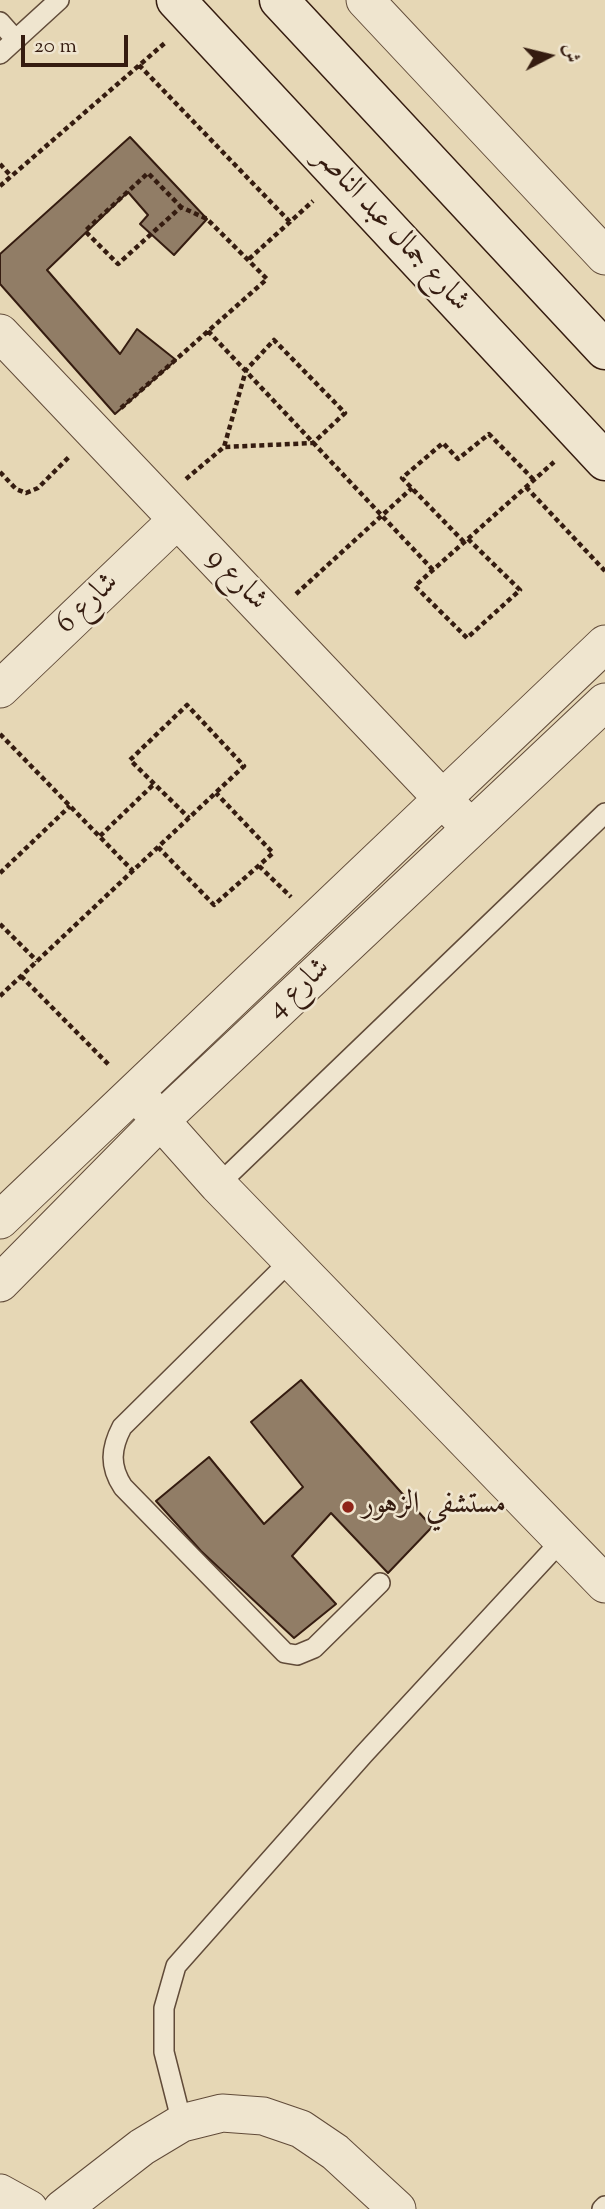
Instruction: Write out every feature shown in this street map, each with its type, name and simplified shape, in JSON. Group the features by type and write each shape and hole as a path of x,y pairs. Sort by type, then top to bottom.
{"main road":[{"path":"279,0 605,350"},
{"name":"شارع جمال عبد الناصر","path":"185,9 594,449"}],"street":[{"path":"365,0 605,256"},
{"name":"شارع 9","path":"0,333 471,828"},
{"name":"شارع 6","path":"0,689 169,511"},
{"name":"شارع 4","path":"0,1220 605,644"},
{"name":"شارع 4","path":"0,1283 160,1121 605,702"},
{"path":"135,1091 290,1261 605,1584"},
{"path":"62,2209 142,2147 183,2123 222,2113 263,2116 301,2129 335,2151 397,2209"},
{"path":"0,2193 29,2209"}],"lane":[{"path":"0,54 60,0"},
{"path":"0,22 16,40"},
{"path":"218,1185 605,813"},
{"path":"290,1261 122,1427 112,1454 116,1477 285,1653 297,1655 313,1648 380,1583"},
{"path":"183,2123 164,2052 164,2008 176,1966 364,1754 562,1540"}],"path":[{"path":"0,186 139,65 185,9"},
{"path":"139,65 290,222"},
{"path":"0,164 11,176"},
{"path":"94,432 267,279 207,219 181,207 149,173 85,231 118,264 181,207"},
{"path":"249,259 340,177"},
{"path":"208,331 433,570"},
{"path":"169,511 224,447 246,370 274,340 345,412 313,443 224,447"},
{"path":"534,480 489,434 458,459 443,443 402,478 466,540 520,590 467,638 415,586 433,570 466,540 526,486 594,449"},
{"path":"0,472 16,489 26,493 38,488"},
{"path":"526,486 605,571"},
{"path":"271,618 412,488"},
{"path":"0,996 190,818 244,766 187,705 130,760 190,818"},
{"path":"0,734 133,871"},
{"path":"100,836 154,784"},
{"path":"158,847 214,905 273,853 216,793"},
{"path":"0,873 70,806"},
{"path":"0,924 37,961"},
{"path":"21,976 135,1091"}],"building":[{"path":"130,137 207,219 174,255 140,224 148,215 128,192 47,270 120,354 137,329 176,360 115,414 0,284 0,254"},
{"name":"مستشفي الزهور","path":"301,1380 432,1527 388,1573 331,1513 292,1556 336,1604 294,1638 201,1551 156,1501 209,1457 264,1524 303,1487 251,1422"}],"place":[{"name":"مستشفي الزهور","path":"348,1507"}]}
